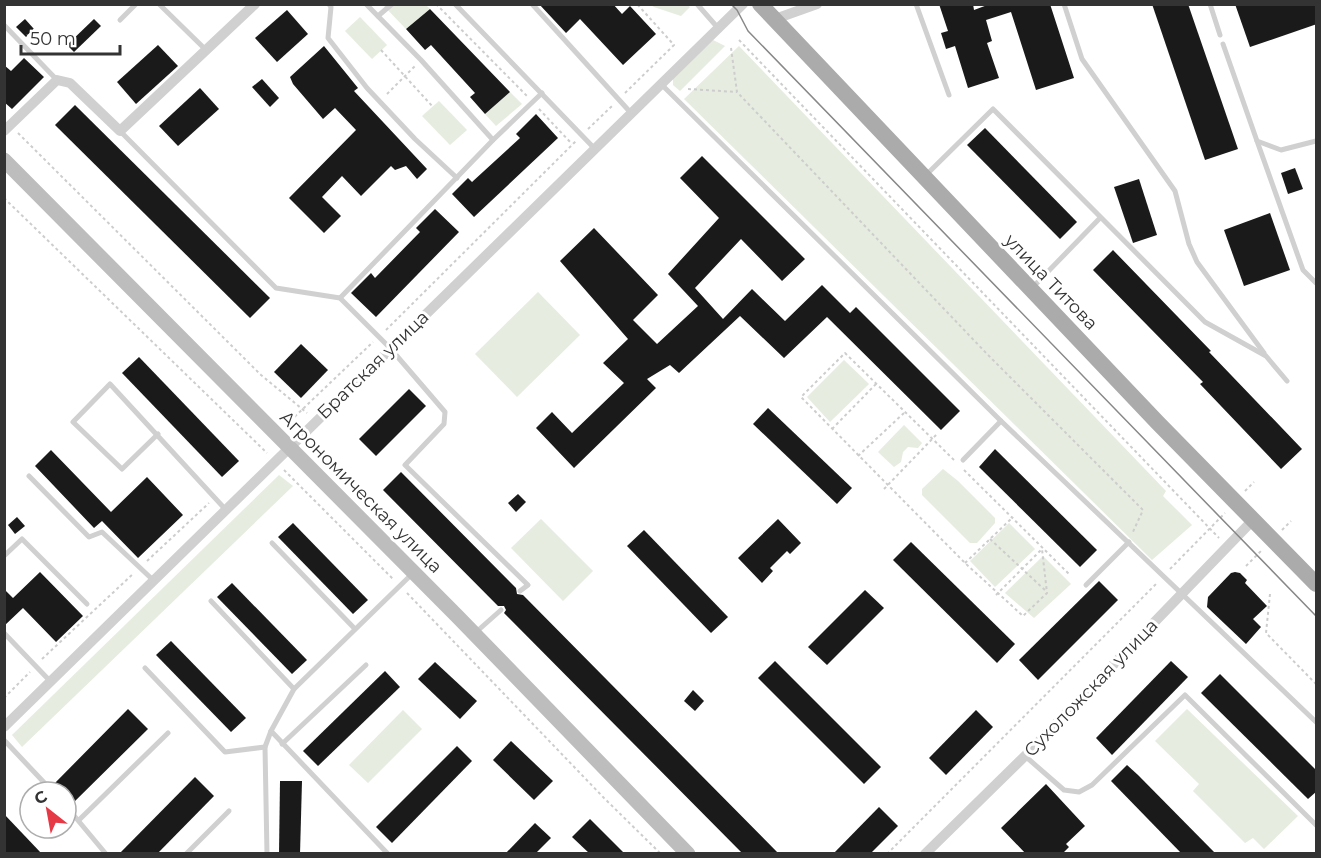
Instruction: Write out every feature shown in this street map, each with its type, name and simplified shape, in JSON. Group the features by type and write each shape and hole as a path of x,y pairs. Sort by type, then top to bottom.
{"main road":[{"name":"улица Титова","path":"760,4 1158,423 1317,584"}],"street":[{"path":"8,128 57,80 70,82 120,131 255,4"},
{"name":"Братская улица","path":"4,728 743,4"},
{"path":"775,20 817,4"},
{"name":"Агрономическая улица","path":"4,160 309,466 688,854"},
{"name":"Сухоложская улица","path":"925,854 1025,756 1254,519"}],"lane":[{"path":"120,20 136,4"},
{"path":"159,4 206,50"},
{"path":"329,4 331,7 328,38 379,101 457,178"},
{"path":"366,4 421,60 493,140"},
{"path":"378,16 392,4"},
{"path":"455,4 595,149"},
{"path":"532,4 631,113"},
{"path":"697,4 718,28"},
{"path":"916,4 949,95"},
{"path":"1064,4 1082,59 1175,191 1189,244 1197,262 1287,381"},
{"path":"1210,4 1220,35"},
{"path":"4,25 57,80"},
{"path":"1223,44 1304,270 1317,283"},
{"path":"661,84 1001,421 1317,722"},
{"path":"340,298 493,140 542,93"},
{"path":"924,177 993,109 1205,322 1266,356"},
{"path":"120,131 276,288 340,298 390,348 445,412 444,424 405,465 528,585 520,591"},
{"path":"1257,141 1281,150 1317,141"},
{"path":"1031,289 1100,218"},
{"path":"158,434 122,469 73,422 110,384 158,434 226,510"},
{"path":"963,460 1001,421"},
{"path":"29,476 89,537 102,532 153,580"},
{"path":"4,556 22,540 87,603"},
{"path":"1086,585 1129,542"},
{"path":"272,543 354,629"},
{"path":"267,854 265,747 271,731 294,689 413,573"},
{"path":"211,601 294,689"},
{"path":"473,634 501,610"},
{"path":"4,633 50,681"},
{"path":"282,744 366,665"},
{"path":"145,668 225,752 265,747"},
{"path":"1025,756 1064,790 1079,792 1092,785 1185,695 1317,825"},
{"path":"271,731 388,854"},
{"path":"106,854 79,819 168,734"},
{"path":"4,740 42,780"},
{"path":"186,854 229,811"}],"path":[{"path":"436,4 572,144"},
{"path":"275,434 379,337 674,45 638,4"},
{"path":"739,40 1227,546"},
{"path":"731,48 737,92 980,346 1143,510 1129,542"},
{"path":"381,51 433,106"},
{"path":"379,101 421,60"},
{"path":"688,89 737,92"},
{"path":"8,128 261,375 316,421"},
{"path":"4,198 400,585 661,854"},
{"path":"845,353 801,397 997,594 1023,616 1047,593"},
{"path":"832,429 876,384"},
{"path":"858,456 905,412"},
{"path":"884,489 937,434"},
{"path":"886,854 1254,482"},
{"path":"4,698 215,497"},
{"path":"966,563 1013,517"},
{"path":"990,539 1047,593"},
{"path":"997,594 1042,549 1047,593"},
{"path":"1270,594 1266,633 1317,684"}],"shaded area":[{"path":"383,5 426,5 430,9 406,29"},
{"path":"651,5 687,5 690,7 681,16"},
{"path":"360,17 387,45 372,59 345,31"},
{"path":"713,40 725,46 680,91 673,85 673,77"},
{"path":"739,46 1166,491 1163,496 1192,525 1152,560 684,99"},
{"path":"510,92 522,104 496,126 485,114"},
{"path":"439,101 467,130 450,145 422,116"},
{"path":"538,292 580,335 517,397 475,354"},
{"path":"844,360 869,384 830,422 807,397"},
{"path":"904,425 922,443 918,448 908,447 903,452 901,462 894,467 878,452"},
{"path":"943,469 995,518 995,523 977,543 970,543 922,495 922,489"},
{"path":"279,475 293,486 22,747 12,735"},
{"path":"541,519 593,571 563,601 511,548"},
{"path":"1009,523 1035,549 995,587 970,561"},
{"path":"1043,556 1071,584 1034,618 1005,593"},
{"path":"1187,709 1298,816 1264,849 1253,838 1245,843 1193,791 1199,784 1155,741"},
{"path":"403,710 422,729 368,783 349,765"}],"building":[{"path":"539,4 613,4 622,14 630,6 656,34 623,65 580,19 566,33"},
{"path":"939,4 973,4 974,10 990,4 1050,4 1074,78 1036,90 1011,12 986,20 992,41 987,43 999,78 968,88 955,46 946,49 941,33 948,31"},
{"path":"1152,4 1188,4 1238,149 1205,160"},
{"path":"1235,4 1317,4 1317,24 1250,47"},
{"path":"430,9 510,92 485,114 470,97 475,93 431,45 425,50 406,29"},
{"path":"287,10 308,34 277,62 255,38"},
{"path":"25,19 34,29 26,37 16,27"},
{"path":"94,19 101,26 74,52 67,45"},
{"path":"158,45 178,66 136,104 117,82"},
{"path":"324,46 358,88 354,91 427,169 417,179 406,166 395,170 391,166 361,196 342,176 322,197 341,216 324,233 289,198 356,130 335,108 323,119 293,84 290,77"},
{"path":"24,58 44,77 12,109 4,102 4,65 11,71"},
{"path":"262,79 279,98 270,107 252,87"},
{"path":"200,88 219,109 178,146 159,126"},
{"path":"75,105 270,298 250,318 55,125"},
{"path":"536,114 558,138 474,217 452,194 468,178 472,182 520,138 516,134"},
{"path":"985,128 1077,222 1060,239 967,145"},
{"path":"702,156 805,259 782,281 741,239 695,288 723,319 752,289 785,321 822,285 850,313 856,307 960,411 941,430 827,317 784,358 740,316 679,373 670,365 647,379 656,388 574,468 536,428 552,412 572,433 624,383 603,363 628,339 560,261 594,228 658,295 633,320 657,344 698,306 668,274 719,218 680,178"},
{"path":"1295,168 1303,189 1288,194 1281,173"},
{"path":"1139,179 1157,235 1133,243 1114,187"},
{"path":"435,209 459,232 376,317 351,293 371,273 375,278 420,232 416,228"},
{"path":"1270,213 1290,270 1244,286 1224,230"},
{"path":"1113,250 1302,449 1281,469 1200,384 1203,382 1093,270"},
{"path":"301,344 328,370 301,398 274,372"},
{"path":"139,357 239,461 222,477 122,373"},
{"path":"409,389 426,406 376,456 359,439"},
{"path":"768,408 852,488 837,504 753,424"},
{"path":"995,449 1097,550 1080,567 979,467"},
{"path":"51,450 111,512 147,477 183,515 138,558 102,521 94,528 35,466"},
{"path":"401,472 516,588 517,594 523,595 779,854 743,854 504,613 506,610 504,606 498,606 383,490"},
{"path":"518,494 526,502 516,512 508,503"},
{"path":"17,517 25,526 15,534 8,525"},
{"path":"778,519 801,543 790,554 787,551 770,568 773,571 762,583 738,558"},
{"path":"293,523 368,600 353,614 278,537"},
{"path":"644,530 728,617 711,633 627,546"},
{"path":"911,542 1015,644 997,663 893,560"},
{"path":"40,572 83,616 56,642 23,608 4,626 4,589 13,598"},
{"path":"1231,573 1240,573 1247,580 1245,583 1267,606 1253,619 1261,627 1246,644 1207,607 1208,597"},
{"path":"1099,581 1118,600 1038,680 1019,660"},
{"path":"232,583 307,660 292,674 217,597"},
{"path":"865,590 884,608 827,665 808,647"},
{"path":"171,641 246,718 231,732 156,655"},
{"path":"775,661 881,767 864,784 758,678"},
{"path":"1171,661 1188,677 1112,755 1096,738"},
{"path":"435,662 477,701 460,719 418,679"},
{"path":"385,671 400,687 318,766 303,751"},
{"path":"1220,674 1317,771 1317,791 1308,799 1201,693"},
{"path":"693,690 704,701 695,711 684,701"},
{"path":"128,709 148,729 78,798 78,780 58,780"},
{"path":"976,710 993,727 946,775 929,758"},
{"path":"511,741 553,781 534,800 493,760"},
{"path":"457,746 472,761 392,843 376,827"},
{"path":"1127,765 1216,854 1182,854 1111,781"},
{"path":"195,777 214,796 157,854 119,854"},
{"path":"280,781 302,781 300,854 279,854"},
{"path":"1046,784 1085,826 1066,844 1069,847 1062,854 1026,854 1001,828"},
{"path":"879,807 898,826 870,854 833,854"},
{"path":"4,814 18,829 18,840 29,840 42,854 4,854"},
{"path":"590,819 625,854 590,854 572,837"},
{"path":"535,823 551,838 535,854 505,854"}],"tram line":[{"path":"731,4 737,10 748,31 1316,616"}]}
